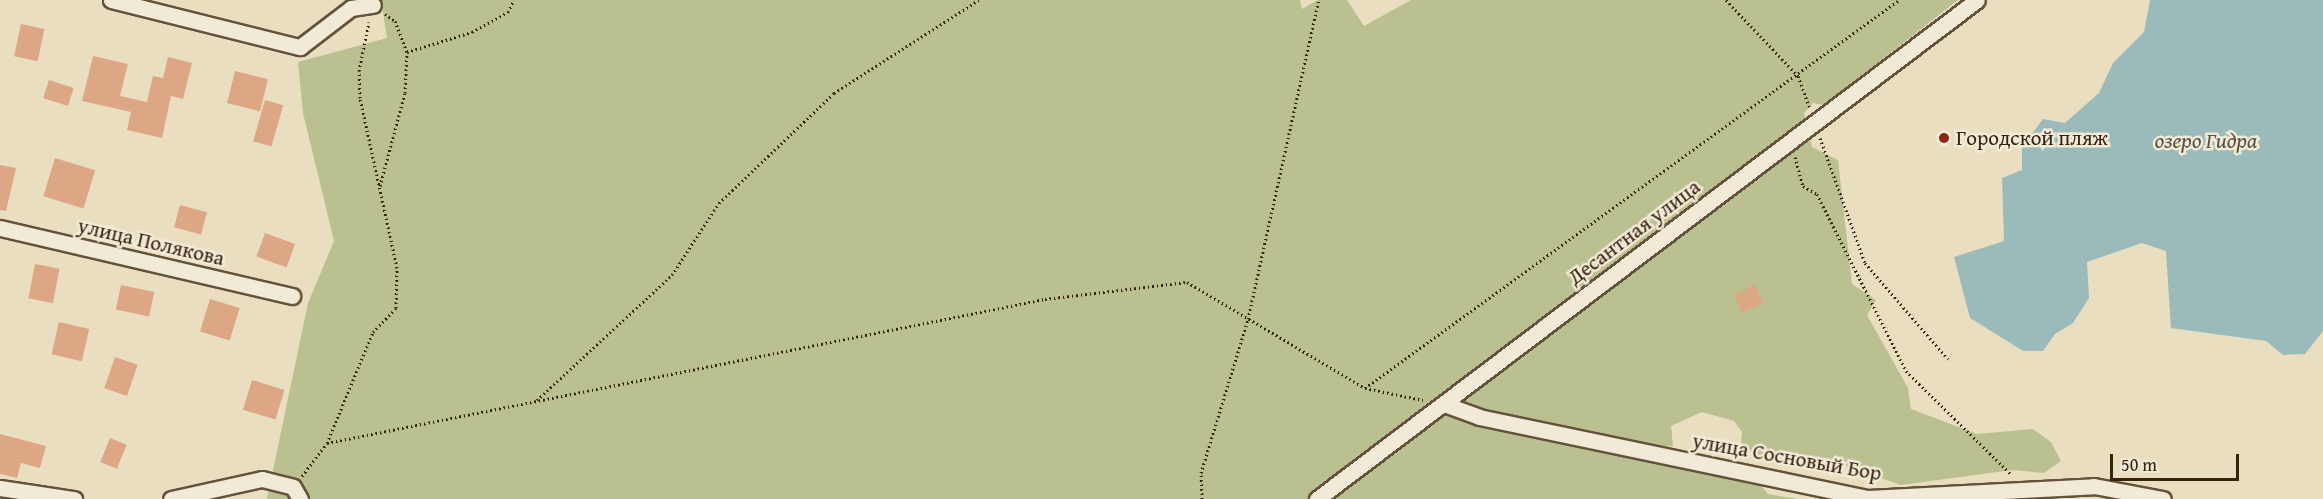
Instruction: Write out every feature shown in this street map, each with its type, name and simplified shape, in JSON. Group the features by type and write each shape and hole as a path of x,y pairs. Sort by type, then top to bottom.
{"street":[{"path":"111,0 300,47 351,8 373,5"},
{"name":"Десантная улица","path":"1317,499 1977,0"},
{"name":"улица Полякова","path":"0,228 292,296"},
{"name":"улица Сосновый Бор","path":"1444,404 1479,417 1868,498 2094,486 2163,499"},
{"path":"171,499 262,479 297,493"},
{"path":"0,488 74,499"}],"path":[{"path":"407,52 472,32 508,12 514,0"},
{"path":"535,401 672,275 719,203 834,93 979,0"},
{"path":"1202,499 1201,473 1248,319 1319,0"},
{"path":"1725,0 1798,76 1865,263 1948,358"},
{"path":"1365,388 1798,76 1899,0"},
{"path":"297,493 327,443 374,332 396,308 397,268 380,188 358,71 373,5 395,21 407,52 405,93 380,188"},
{"path":"1790,140 1803,186 1817,194 1906,371 2028,491"},
{"path":"327,443 1045,300 1187,282 1365,388 1444,404"}],"green space":[{"path":"381,0 1300,0 1302,9 1318,0 1347,0 1364,26 1411,0 1958,0 1824,105 1813,103 1804,113 1812,147 1838,160 1852,284 1876,300 1867,315 1908,388 1911,409 1977,434 2033,429 2051,442 2061,461 2044,473 2012,470 1901,485 1846,466 1821,468 1758,457 1741,443 1742,432 1734,421 1702,412 1671,426 1673,446 1664,447 1691,462 1749,472 1768,494 1798,499 267,499 308,303 334,241 303,113 298,62 387,38"}],"water":[{"name":"озеро Гидра","path":"2150,0 2323,0 2323,331 2305,354 2283,355 2266,341 2171,328 2166,251 2142,243 2087,262 2089,298 2073,323 2055,334 2043,351 2023,351 1970,318 1954,257 2004,241 2002,178 2022,170 2022,147 2043,119 2065,123 2099,93 2113,63 2144,32"}],"building":[{"path":"21,24 44,29 38,61 14,56"},
{"path":"93,56 128,64 120,96 147,102 153,76 163,78 168,57 192,63 183,99 171,96 162,138 127,130 131,112 82,101"},
{"path":"235,71 268,79 260,111 227,103"},
{"path":"49,80 74,88 68,106 43,98"},
{"path":"265,100 283,105 271,147 253,141"},
{"path":"55,158 95,170 83,209 43,196"},
{"path":"0,165 16,168 6,211 0,210"},
{"path":"180,205 207,212 201,234 174,227"},
{"path":"265,233 295,244 287,267 256,256"},
{"path":"35,264 60,269 53,303 28,298"},
{"path":"121,285 154,292 149,317 116,309"},
{"path":"1755,285 1763,303 1742,313 1734,294"},
{"path":"210,299 240,308 230,341 200,332"},
{"path":"59,322 89,329 82,361 52,354"},
{"path":"115,357 138,365 127,396 104,388"},
{"path":"252,380 285,390 275,420 243,410"},
{"path":"0,434 46,446 40,468 21,463 17,478 0,474"},
{"path":"110,438 127,445 117,469 100,462"}],"place":[{"name":"Городской пляж","path":"1944,138"}]}
